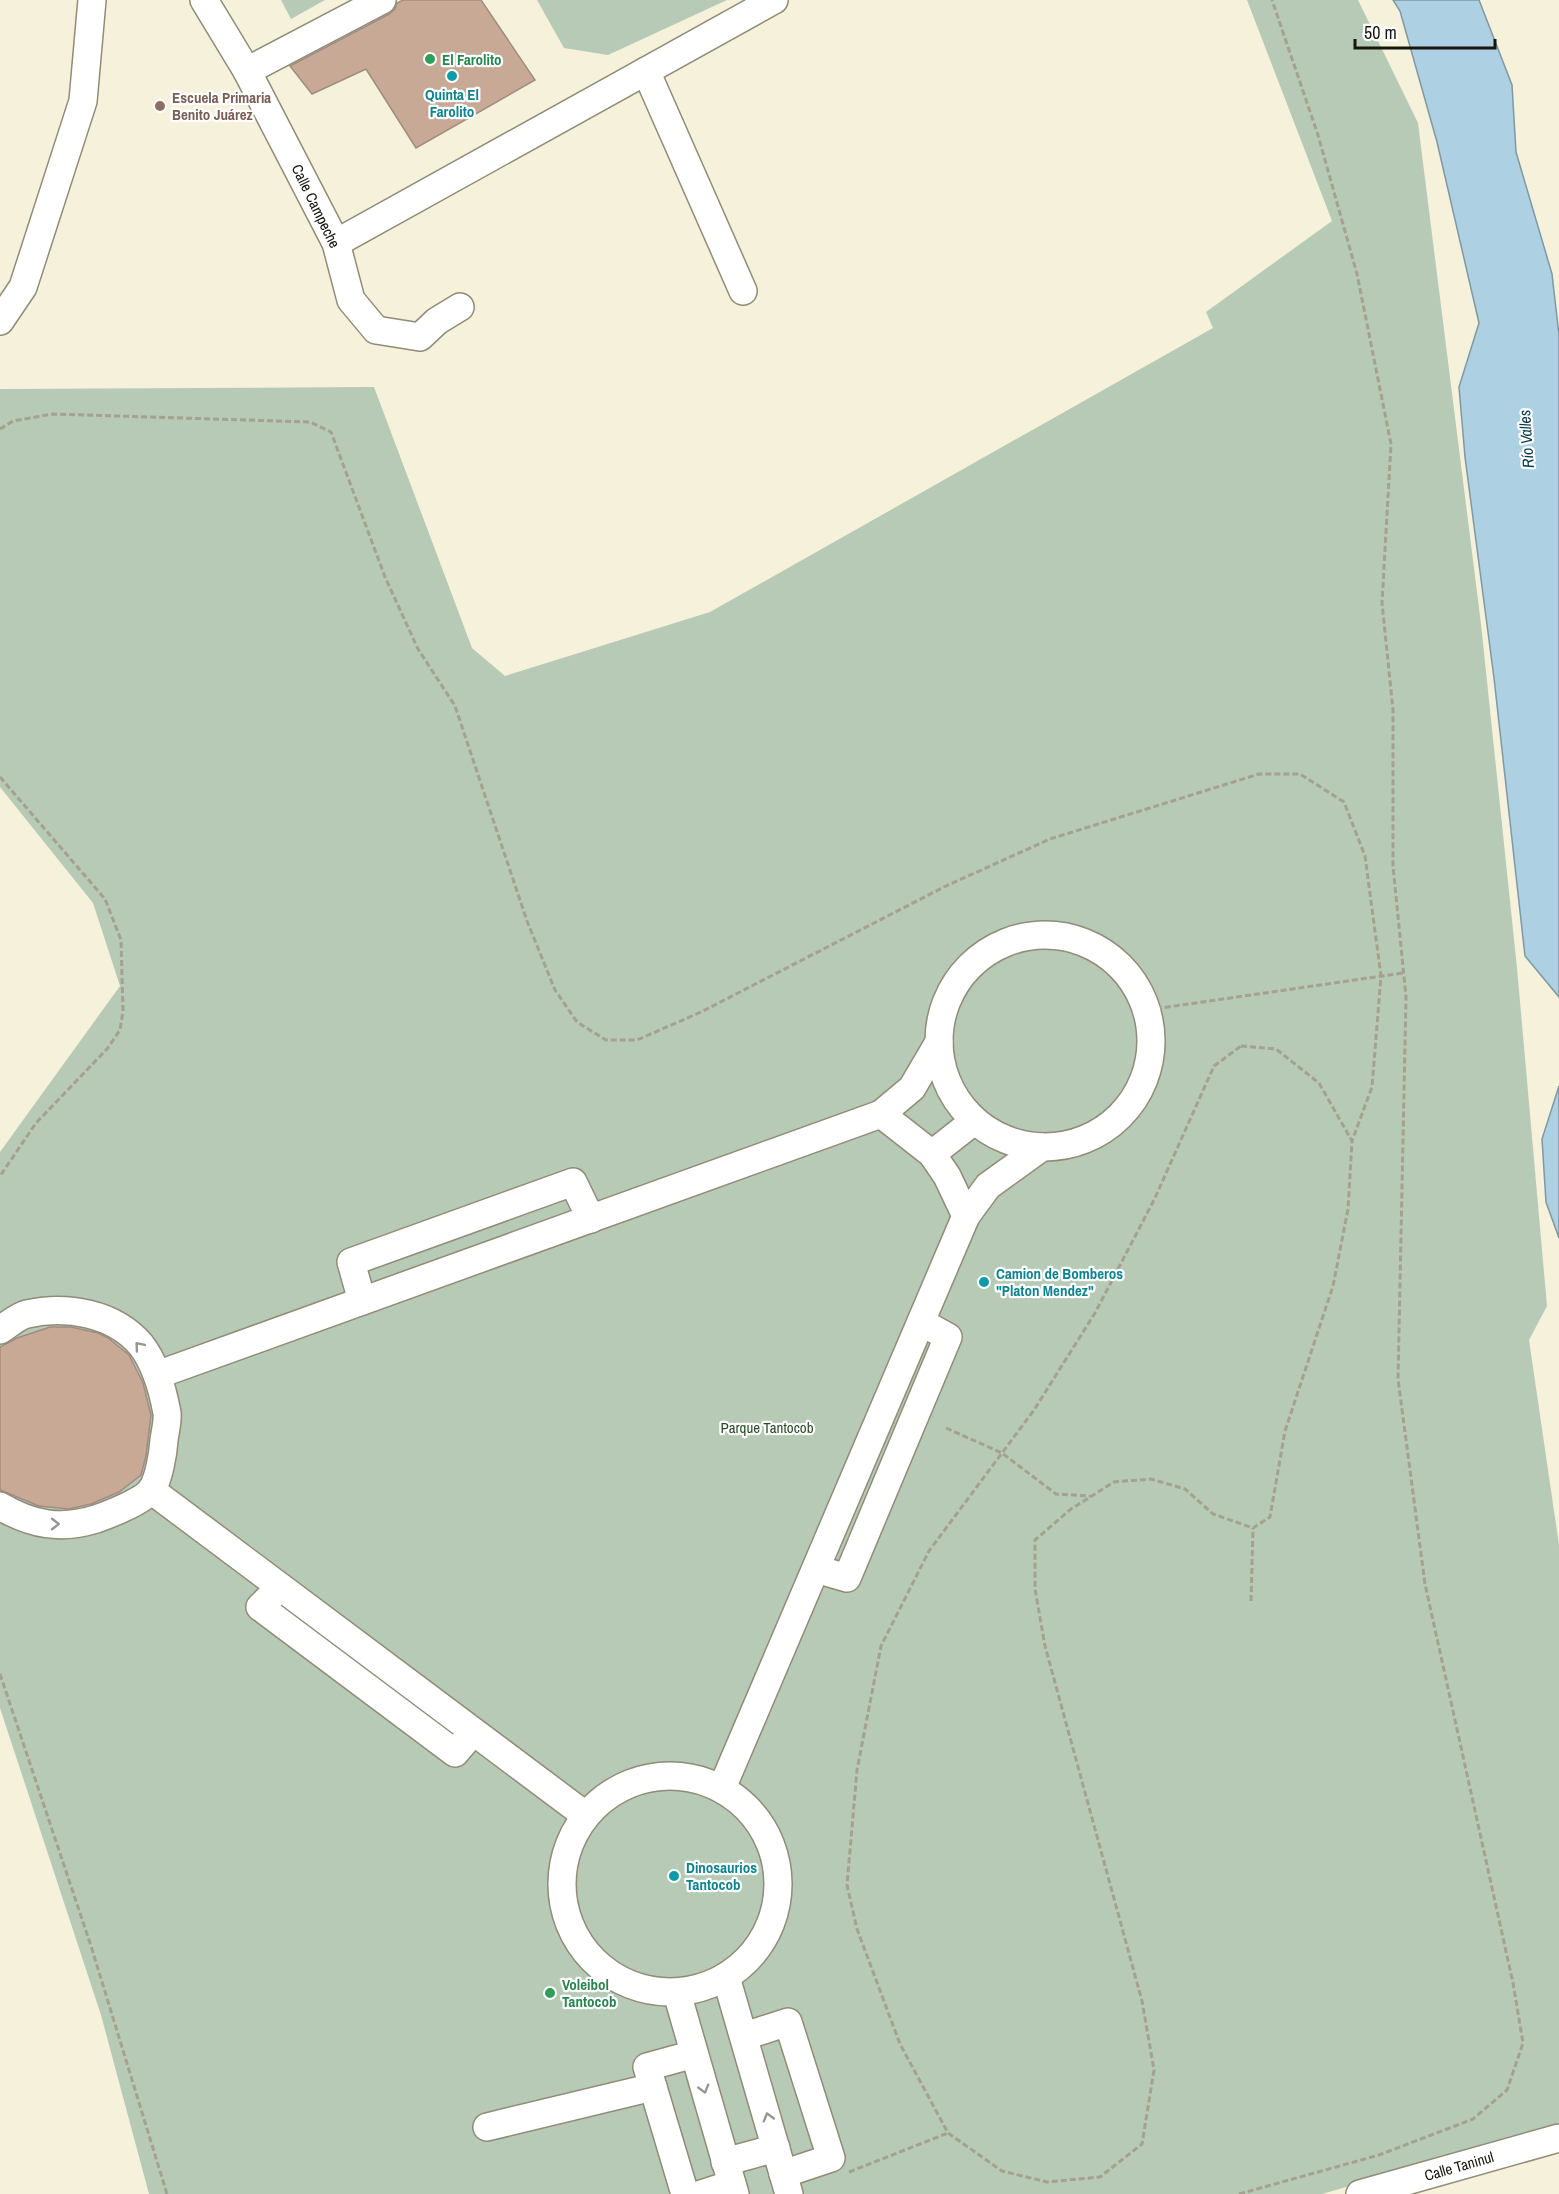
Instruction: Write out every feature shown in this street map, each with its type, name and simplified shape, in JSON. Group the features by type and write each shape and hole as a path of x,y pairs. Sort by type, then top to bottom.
{"street":[{"path":"0,321 23,287 83,100 92,0"},
{"name":"Calle Campeche","path":"204,0 247,71 336,243 351,300 376,330 420,337 436,321 460,307"},
{"path":"247,71 382,0"},
{"path":"336,243 774,0"},
{"path":"646,71 743,291"},
{"path":"1046,934 1079,940 1109,956 1132,980 1147,1010 1152,1043 1146,1076 1130,1106 1105,1129 1075,1143 1042,1148 1005,1140 974,1121 951,1092 939,1057 939,1020 953,986 977,958 1010,940 1046,934"},
{"path":"157,1375 881,1114 912,1088 939,1042"},
{"path":"881,1114 932,1154 947,1176 966,1216"},
{"path":"932,1154 974,1121"},
{"path":"723,1788 966,1216 988,1186 1042,1148"},
{"path":"362,1301 351,1262 573,1182 591,1219"},
{"path":"0,1330 25,1314 57,1311 83,1312 115,1324 141,1345 157,1375 167,1415 163,1456 152,1490 120,1511 89,1521 51,1526 15,1515 0,1506"},
{"path":"152,1490 585,1815"},
{"path":"687,1776 723,1788 752,1812 772,1844 779,1882 773,1919 760,1944 755,1952 726,1977 703,1988 677,1993 641,1989 608,1974 582,1950 565,1917 560,1882 566,1846 585,1815 613,1790 649,1777 687,1776"},
{"path":"726,1977 745,2036 786,2184 831,2158 788,2022 745,2036"},
{"path":"677,1993 731,2180"},
{"path":"685,2194 647,2067 694,2054"},
{"path":"487,2127 653,2087"},
{"name":"Calle Taninul","path":"1360,2194 1559,2138"},
{"path":"701,2194 731,2180 776,2148"}],"path":[{"path":"1239,2194 1379,2155 1473,2119 1507,2090 1522,2043 1513,1983 1425,1584 1398,1379 1406,998 1393,866 1393,710 1382,603 1392,444 1357,274 1318,135 1272,0"},
{"path":"0,429 13,421 53,414 309,423 331,432 385,578 418,649 455,706 527,921 555,990 577,1022 606,1040 637,1040 701,1012 946,886 1050,839 1259,774 1300,774 1344,802 1365,856 1382,976 1372,1087 1352,1141 1348,1209 1333,1286 1285,1431 1270,1517 1253,1528"},
{"path":"0,777 105,899 121,940 123,1011 120,1030 108,1050 36,1123 0,1176"},
{"path":"1147,1010 1403,973"},
{"path":"1253,1528 1213,1514 1185,1490 1151,1479 1114,1482 1071,1509 1035,1540 1035,1589 1045,1646 1142,2001 1154,2070 1142,2144 1100,2177 1047,2182 1002,2171 948,2133 900,2044 857,1929 848,1885 851,1839 857,1770 881,1646 929,1551 1034,1410 1095,1313 1154,1200 1214,1066 1241,1046 1276,1050 1319,1083 1352,1141"},
{"path":"946,1428 1002,1454 1056,1494 1092,1496"},
{"path":"1251,1601 1253,1528"},
{"path":"0,1674 91,1946 167,2194"},
{"path":"843,2174 948,2133"}],"green space":[{"path":"281,0 325,0 291,19"},
{"path":"537,0 727,0 608,55 564,48"},
{"name":"Parque Tantocob","path":"1247,0 1358,0 1418,123 1481,624 1517,968 1547,1306 1529,1340 1559,1545 1559,2126 1322,2194 149,2194 101,2015 0,1708 0,1152 120,986 93,903 0,787 0,389 374,387 472,648 505,676 710,612 1213,328 1206,312 1332,221"}],"water":[{"name":"Río Valles","path":"1393,0 1479,0 1512,85 1516,152 1552,274 1559,335 1559,997 1525,956 1494,678 1465,457 1459,387 1479,323 1437,142 1400,11"},
{"path":"1559,1086 1559,1238 1546,1202 1542,1139"}],"building":[{"name":"Quinta El Farolito","path":"403,0 481,0 535,80 416,148 366,69 312,94 290,66 389,14 395,9 397,3"},
{"path":"50,1327 71,1327 98,1333 129,1355 143,1383 151,1415 146,1456 141,1475 119,1492 91,1504 69,1509 39,1506 0,1490 0,1347 17,1338"}],"place":[{"name":"El Farolito","path":"430,59"},
{"name":"Quinta El Farolito","path":"452,76"},
{"name":"Escuela Primaria Benito Juárez","path":"160,106"},
{"name":"Camion de Bomberos \"Platon Mendez\"","path":"984,1282"},
{"name":"Dinosaurios Tantocob","path":"674,1876"},
{"name":"Voleibol Tantocob","path":"550,1993"}]}
